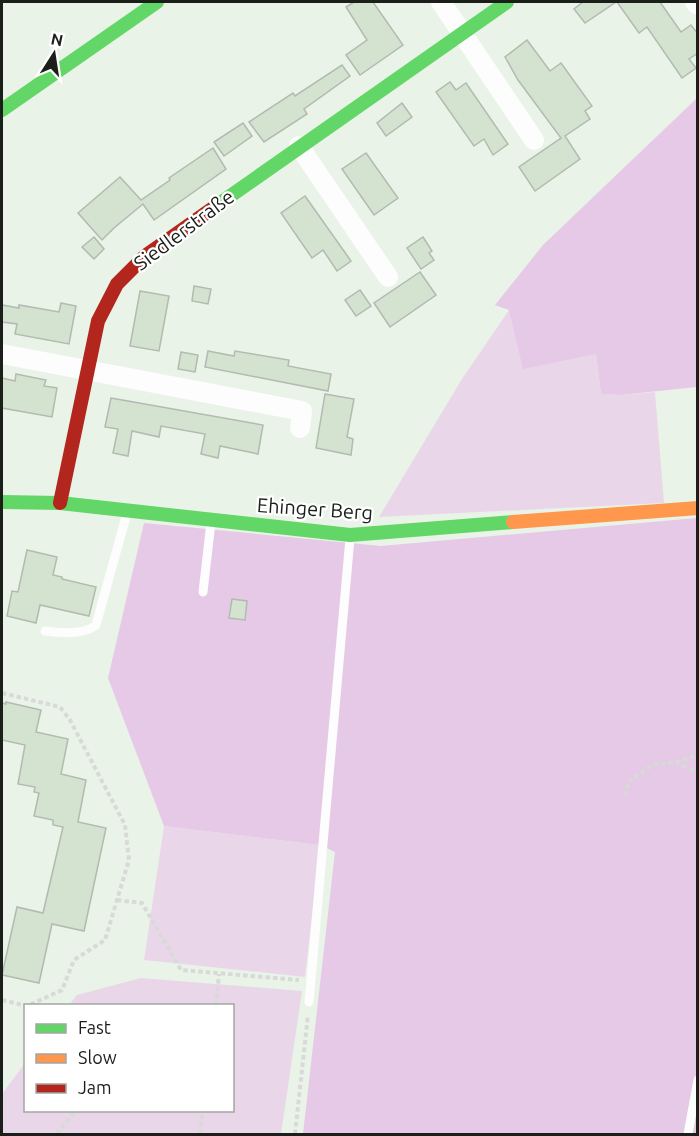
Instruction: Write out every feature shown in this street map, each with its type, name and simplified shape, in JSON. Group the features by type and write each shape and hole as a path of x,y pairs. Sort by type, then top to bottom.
{"street":[{"path":"2,110 157,2"},
{"path":"441,2 534,140"},
{"name":"Siedlerstraße","path":"60,503 98,321 117,284 145,256 507,2"},
{"path":"299,146 388,277"},
{"path":"2,354 302,411 300,428"},
{"name":"Ehinger Berg","path":"2,502 60,503 350,535 698,508"}],"lane":[{"path":"45,631 59,633 91,629 96,625 127,511"},
{"path":"203,592 211,520"},
{"path":"309,1002 350,535"},
{"path":"688,1134 698,1080"}],"path":[{"path":"2,693 60,707 70,720 126,825 129,860 105,940 74,960 62,990 29,1004"},
{"path":"625,796 629,781 652,765 676,762 698,755"},
{"path":"676,762 698,773"},
{"path":"117,900 142,903 181,970 311,981"},
{"path":"216,1004 219,974"},
{"path":"2,1000 24,1004"},
{"path":"295,1134 309,1002"},
{"path":"57,1134 74,1112"},
{"path":"200,1134 203,1112"}],"shaded area":[{"path":"697,98 697,387 620,395 601,394 596,354 523,369 509,310 495,305 543,245"},
{"path":"509,310 596,354 601,394 655,392 664,503 379,517 462,379"},
{"path":"697,518 697,1134 303,1134 335,852 320,845 164,826 108,678 144,523 381,546"},
{"path":"164,826 320,845 305,977 144,960"},
{"path":"141,978 302,991 281,1134 2,1134 2,1094 24,1064 24,1112 234,1112 234,1004 70,1004 77,995"}],"building":[{"path":"354,2 373,2 403,45 360,75 346,55 367,40 346,7"},
{"path":"583,2 616,2 585,23 574,9"},
{"path":"617,2 660,2 681,32 691,25 698,34 698,53 689,59 696,68 682,78 647,27 639,33"},
{"path":"527,40 550,71 561,63 592,106 585,111 590,119 565,136 580,159 535,191 519,167 561,138 518,80 505,57"},
{"path":"342,65 350,76 304,109 307,114 264,142 249,122 293,93 295,96"},
{"path":"450,82 456,90 466,83 508,144 493,155 484,139 474,146 436,92"},
{"path":"402,103 412,117 386,136 377,123"},
{"path":"243,123 252,136 224,156 214,142"},
{"path":"213,148 226,169 154,220 143,204 102,240 78,213 120,177 141,200"},
{"path":"366,153 398,198 374,215 342,169"},
{"path":"305,196 351,261 337,271 323,250 312,258 281,213"},
{"path":"94,237 104,249 94,259 82,247"},
{"path":"423,237 432,251 429,253 434,260 421,269 407,248"},
{"path":"420,272 436,295 390,327 374,303"},
{"path":"194,286 211,289 208,304 192,301"},
{"path":"360,290 371,306 356,316 345,300"},
{"path":"140,291 169,296 159,351 130,346"},
{"path":"61,303 76,306 69,344 15,334 17,324 2,322 2,305 19,308 19,305 59,312"},
{"path":"208,351 234,356 235,351 289,360 288,366 331,374 328,391 205,367"},
{"path":"181,352 198,355 195,372 178,369"},
{"path":"16,374 46,380 44,386 57,388 52,417 2,408 2,378 15,381"},
{"path":"325,394 354,399 347,437 353,439 351,455 316,448"},
{"path":"111,398 263,425 258,454 220,446 218,458 201,454 205,434 161,426 159,437 132,431 128,456 113,453 118,429 105,427"},
{"path":"27,550 57,557 53,575 96,587 89,616 40,605 36,623 7,616 12,591 18,592"},
{"path":"232,599 247,601 245,620 229,618"},
{"path":"6,702 41,710 36,732 68,739 61,774 86,780 78,822 106,828 84,931 52,924 39,983 2,975 17,907 43,913 63,827 53,825 53,820 34,816 39,793 34,792 35,787 18,784 25,745 2,740 2,703 6,704"}],"traffic: fast":[{"path":"2,110 157,2"},
{"path":"216,206 507,2"},
{"path":"2,502 60,503 350,535 513,522"}],"traffic: slow":[{"path":"513,522 698,508"}],"traffic: jam":[{"path":"60,503 98,321 117,284 145,256 216,206"}]}
